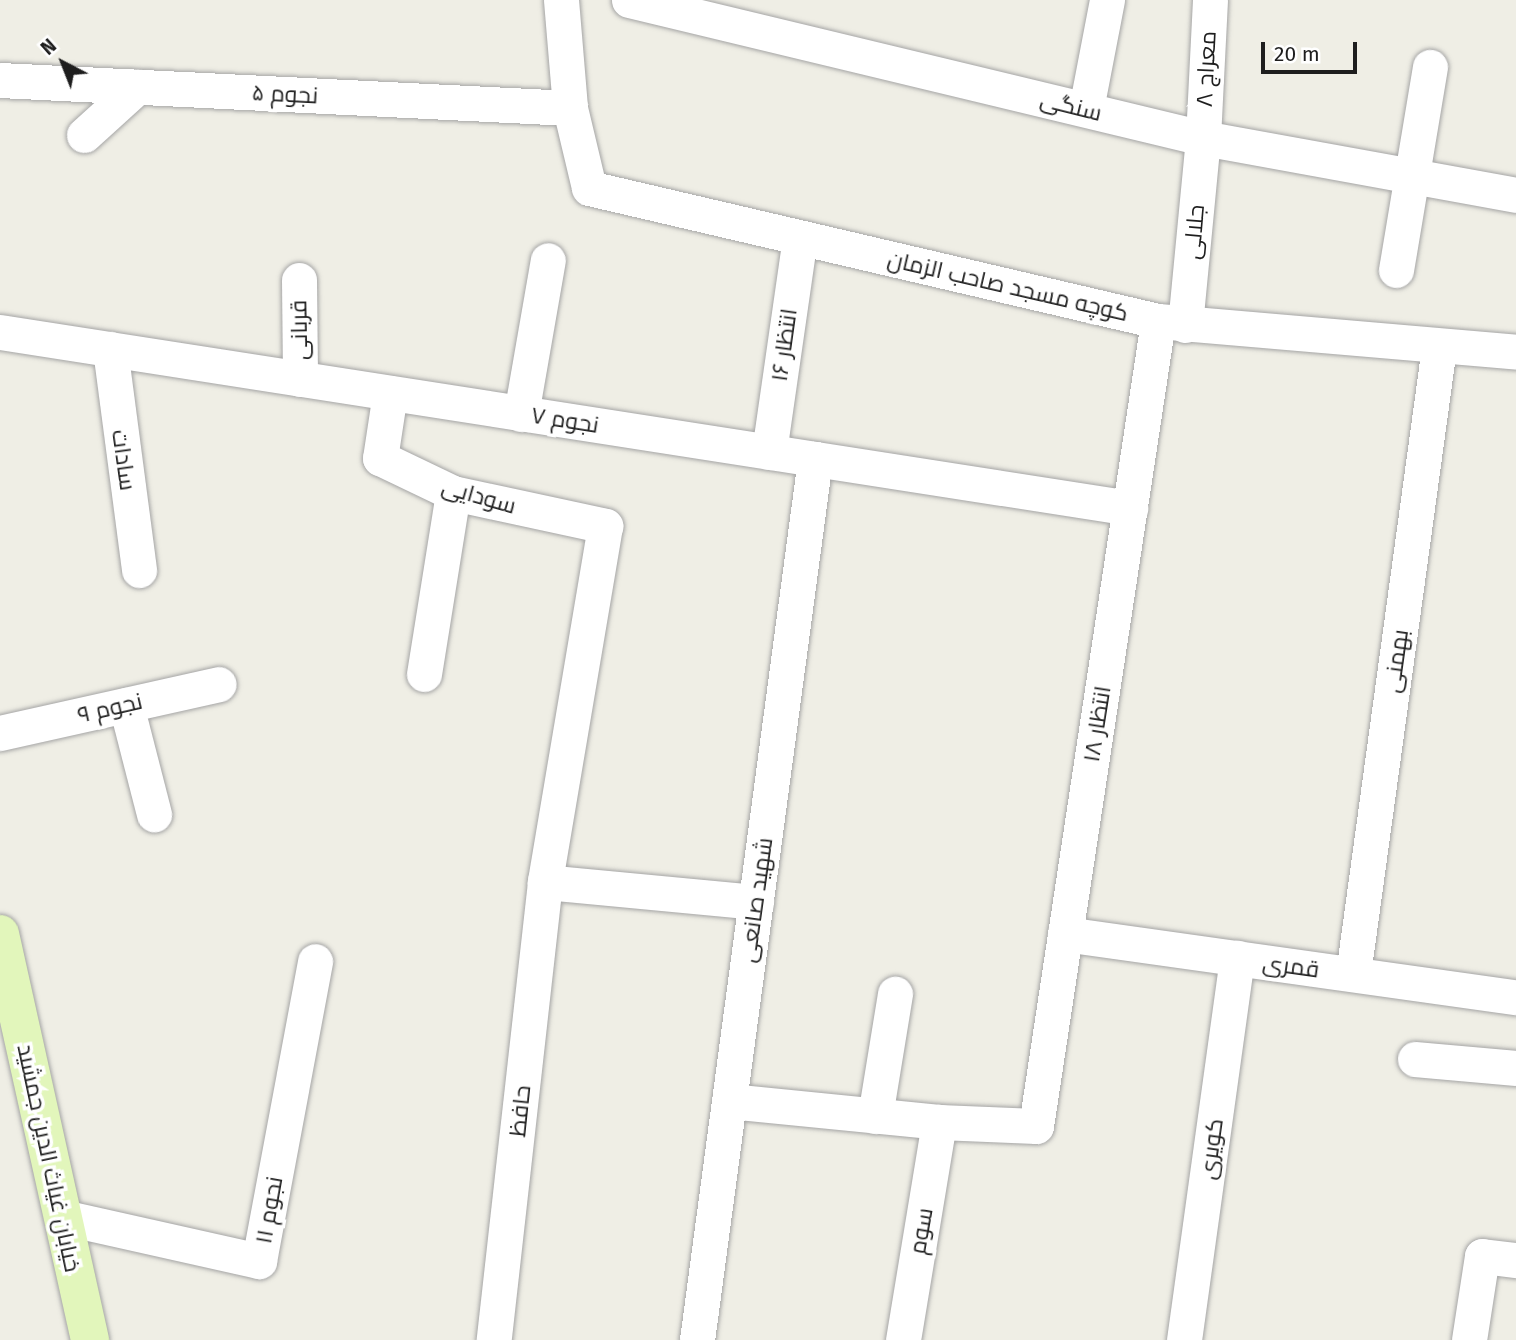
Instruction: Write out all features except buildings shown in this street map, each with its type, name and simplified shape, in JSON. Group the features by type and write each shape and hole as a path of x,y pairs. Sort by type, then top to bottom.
{"main road":[{"name":"خیابان غیاث الدین جمشید","path":"1,940 90,1340"}],"street":[{"path":"561,0 570,108"},
{"name":"سنگی","path":"629,0 1203,138 1516,195"},
{"path":"1086,109 1107,0"},
{"name":"معراج ۸","path":"1203,138 1210,0"},
{"path":"1396,270 1430,67"},
{"name":"نجوم ۵","path":"0,80 570,108"},
{"path":"84,135 137,87"},
{"name":"کوچه مسجد صاحب الزمان","path":"570,108 589,188 1172,323 1516,352"},
{"name":"جلالی","path":"1172,323 1203,138"},
{"name":"انتظار ۱۶","path":"769,452 800,238"},
{"path":"521,414 548,260"},
{"name":"قربانی","path":"299,280 300,379"},
{"name":"انتظار ۱۸","path":"939,1122 1036,1126 1130,508 1172,323"},
{"name":"نجوم ۷","path":"0,332 1130,508"},
{"name":"بهمنی","path":"1353,974 1439,347"},
{"name":"سادات","path":"110,349 139,570"},
{"name":"سودایی","path":"390,393 380,458 453,493 605,526"},
{"name":"شهید صانعی","path":"697,1340 815,459"},
{"path":"424,674 453,493"},
{"name":"حافظ","path":"494,1340 545,882 605,526"},
{"name":"نجوم ۹","path":"0,733 219,684"},
{"path":"126,705 154,814"},
{"path":"545,882 755,902"},
{"name":"قمری","path":"1065,934 1516,998"},
{"name":"کویری","path":"1184,1340 1237,958"},
{"name":"نجوم ۱۱","path":"62,1217 259,1261 314,961"},
{"path":"875,1116 895,993"},
{"path":"1415,1059 1516,1068"},
{"path":"729,1101 939,1122"},
{"name":"سوم","path":"903,1340 939,1122"},
{"path":"1469,1340 1482,1256 1516,1260"}]}
